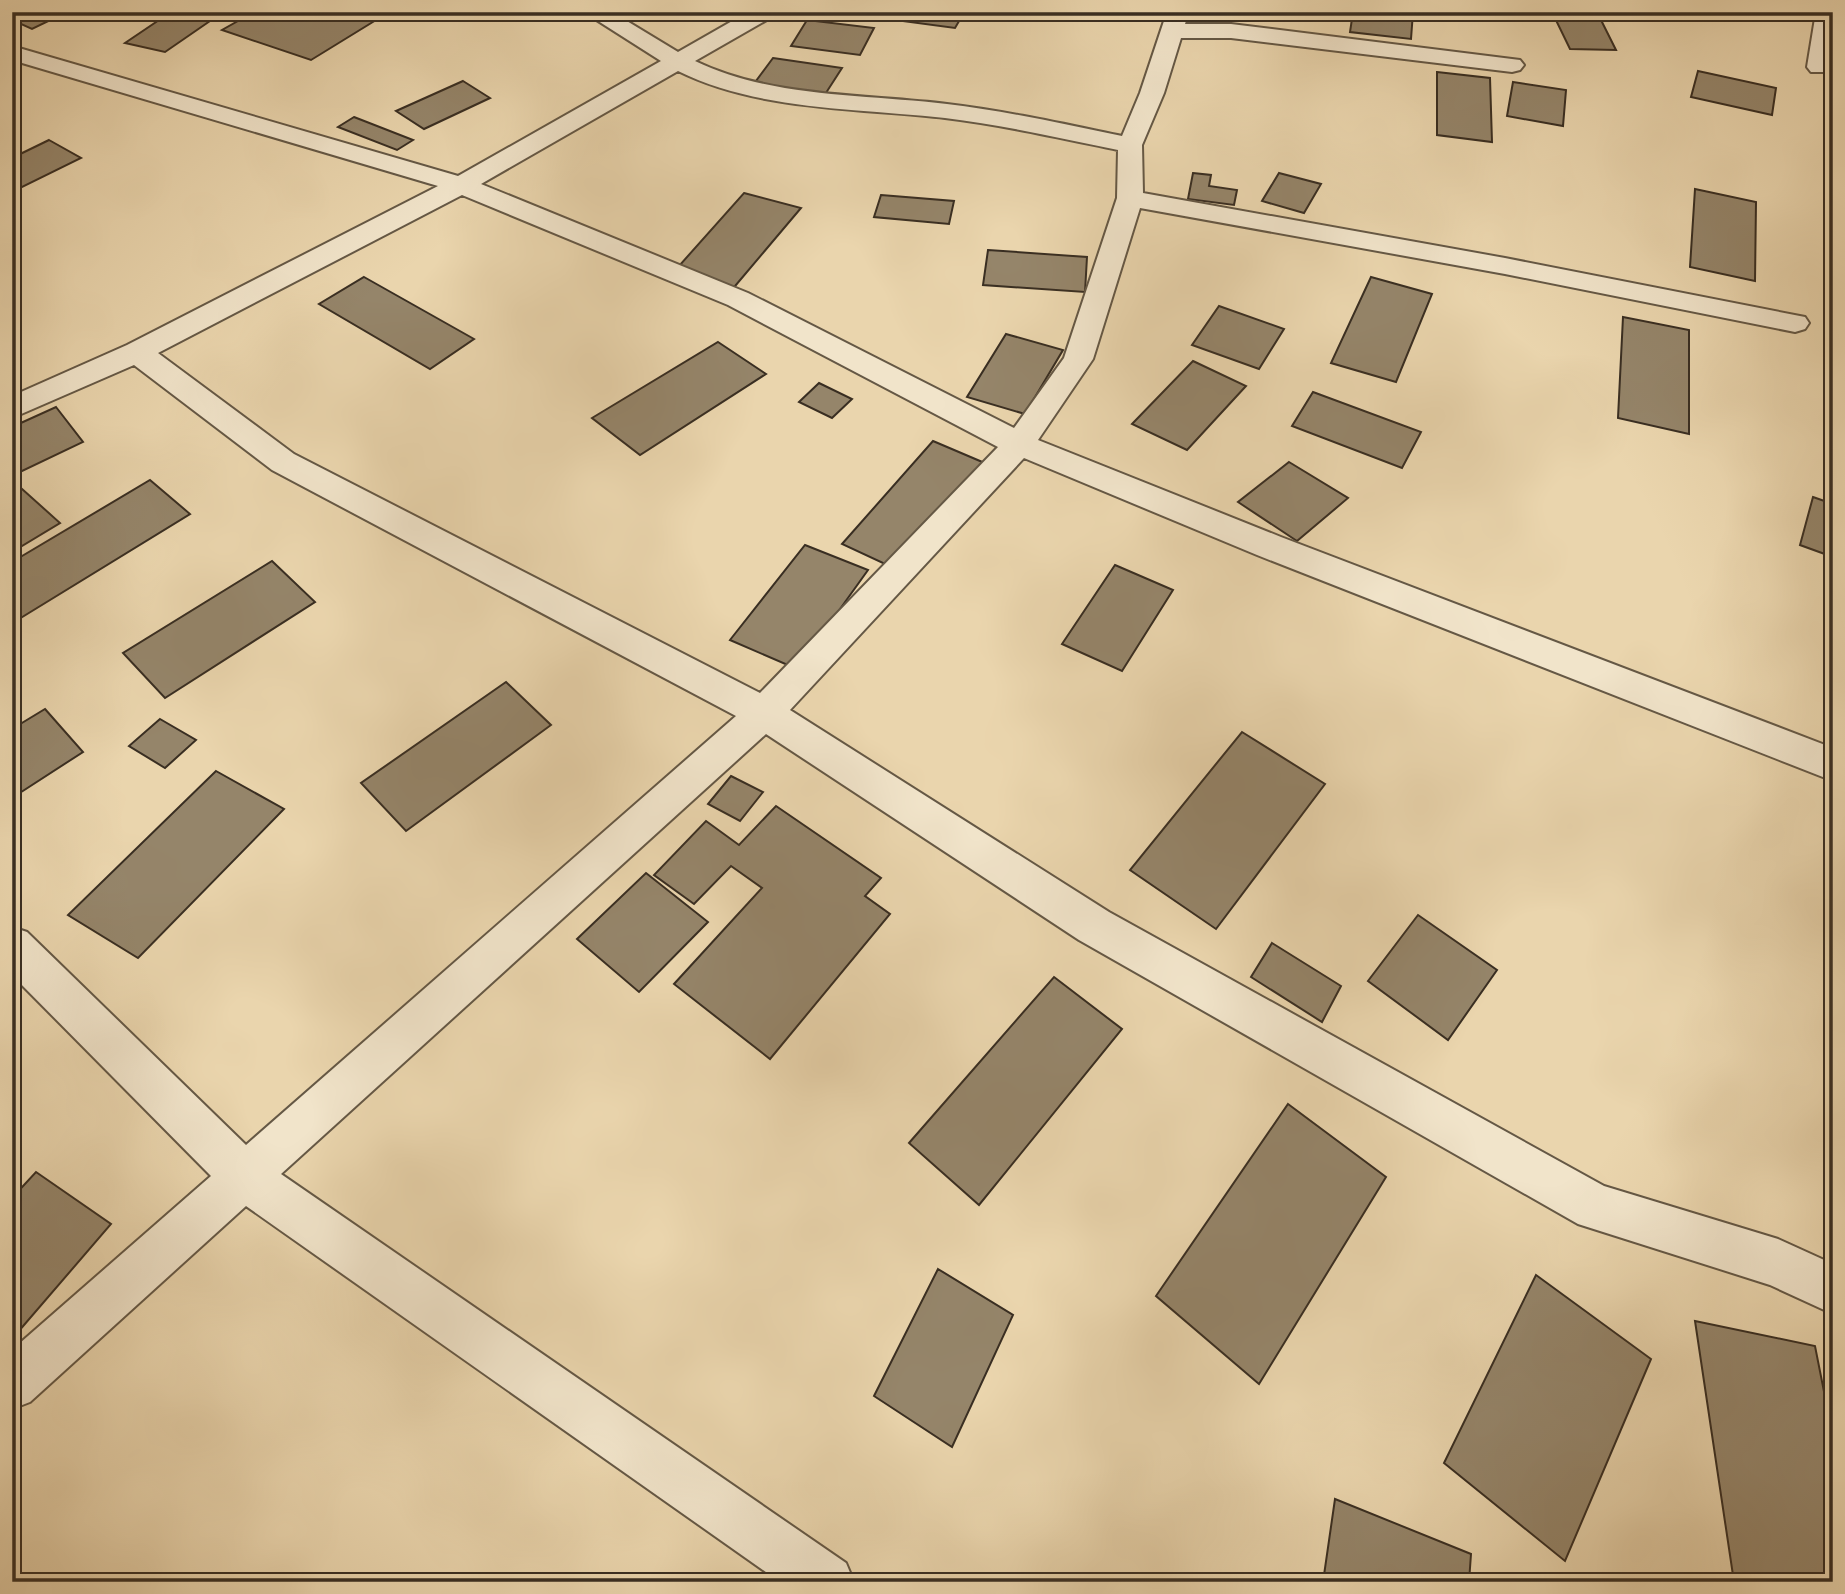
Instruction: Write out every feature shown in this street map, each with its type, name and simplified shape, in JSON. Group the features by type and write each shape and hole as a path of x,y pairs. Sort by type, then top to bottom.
{"street":[{"path":"596,12 628,28 677,62 720,79 766,90 951,111 1130,145"},
{"path":"12,408 137,352 461,185 764,12"},
{"path":"1819,67 1828,12"},
{"path":"12,1384 764,712 1019,444 1078,359 1130,198 1130,145 1152,93 1175,22 1512,65"},
{"path":"12,53 461,185 737,299 1019,444 1269,546 1833,765"},
{"path":"1130,198 1505,266 1795,323"},
{"path":"137,352 283,462 764,712 1094,926 1595,1207 1778,1262 1833,1290"},
{"path":"12,946 245,1177 827,1582"}],"building":[{"path":"13,12 67,12 32,29 12,20"},
{"path":"171,12 223,12 165,52 125,43"},
{"path":"254,12 389,12 311,60 222,30"},
{"path":"884,12 935,12 962,16 955,28 880,18"},
{"path":"1353,12 1413,12 1411,39 1350,32"},
{"path":"1552,12 1597,12 1616,50 1570,49"},
{"path":"1748,12 1749,20 1697,13"},
{"path":"807,20 874,28 860,55 791,46"},
{"path":"773,58 842,68 824,96 753,85"},
{"path":"1698,71 1776,88 1772,115 1691,97"},
{"path":"1437,72 1490,78 1492,142 1437,135"},
{"path":"463,81 490,98 424,129 396,111"},
{"path":"1513,82 1566,90 1563,126 1507,116"},
{"path":"354,117 413,140 397,150 338,127"},
{"path":"49,140 81,158 12,192 12,158"},
{"path":"1193,173 1211,175 1209,186 1237,190 1234,205 1188,199"},
{"path":"1279,173 1321,184 1304,213 1262,201"},
{"path":"1695,189 1756,202 1755,281 1690,267"},
{"path":"744,193 801,208 730,292 671,275"},
{"path":"881,195 954,201 949,224 874,217"},
{"path":"988,250 1087,257 1085,292 983,285"},
{"path":"364,277 474,339 430,369 319,304"},
{"path":"1371,277 1432,294 1396,382 1331,363"},
{"path":"1219,306 1284,329 1259,369 1192,345"},
{"path":"1623,317 1689,330 1689,434 1618,418"},
{"path":"1006,334 1063,350 1025,414 967,397"},
{"path":"718,342 766,374 640,455 592,418"},
{"path":"1193,361 1246,386 1187,450 1132,424"},
{"path":"819,383 852,399 832,418 799,402"},
{"path":"1313,392 1421,432 1402,468 1292,426"},
{"path":"56,407 83,442 20,472 12,461 12,427"},
{"path":"933,441 987,464 898,570 842,544"},
{"path":"1289,462 1348,498 1297,541 1238,502"},
{"path":"12,480 60,523 12,552"},
{"path":"150,480 190,514 19,619 12,611 12,562"},
{"path":"1813,497 1833,504 1833,557 1800,545"},
{"path":"805,545 868,570 797,669 730,640"},
{"path":"272,561 315,602 165,698 123,653"},
{"path":"1115,565 1173,590 1122,671 1062,644"},
{"path":"506,682 551,725 406,831 361,783"},
{"path":"45,709 83,752 12,798 12,729"},
{"path":"160,719 196,740 165,768 129,746"},
{"path":"1242,732 1325,784 1216,929 1130,870"},
{"path":"216,771 284,809 138,958 68,915"},
{"path":"731,776 763,792 740,821 708,804"},
{"path":"776,806 881,878 865,896 890,914 770,1059 674,984 762,888 731,866 694,904 654,875 706,821 739,845"},
{"path":"646,873 708,922 639,992 577,939"},
{"path":"1418,915 1497,970 1448,1040 1368,981"},
{"path":"1272,943 1341,986 1322,1022 1251,977"},
{"path":"1054,977 1122,1029 979,1205 909,1143"},
{"path":"1288,1104 1386,1177 1259,1384 1156,1296"},
{"path":"36,1172 111,1224 12,1339 12,1198"},
{"path":"938,1269 1013,1315 952,1447 874,1396"},
{"path":"1536,1275 1651,1359 1565,1561 1444,1463"},
{"path":"1695,1321 1815,1346 1833,1437 1833,1582 1734,1582"},
{"path":"1335,1499 1471,1554 1469,1582 1323,1582"}]}
